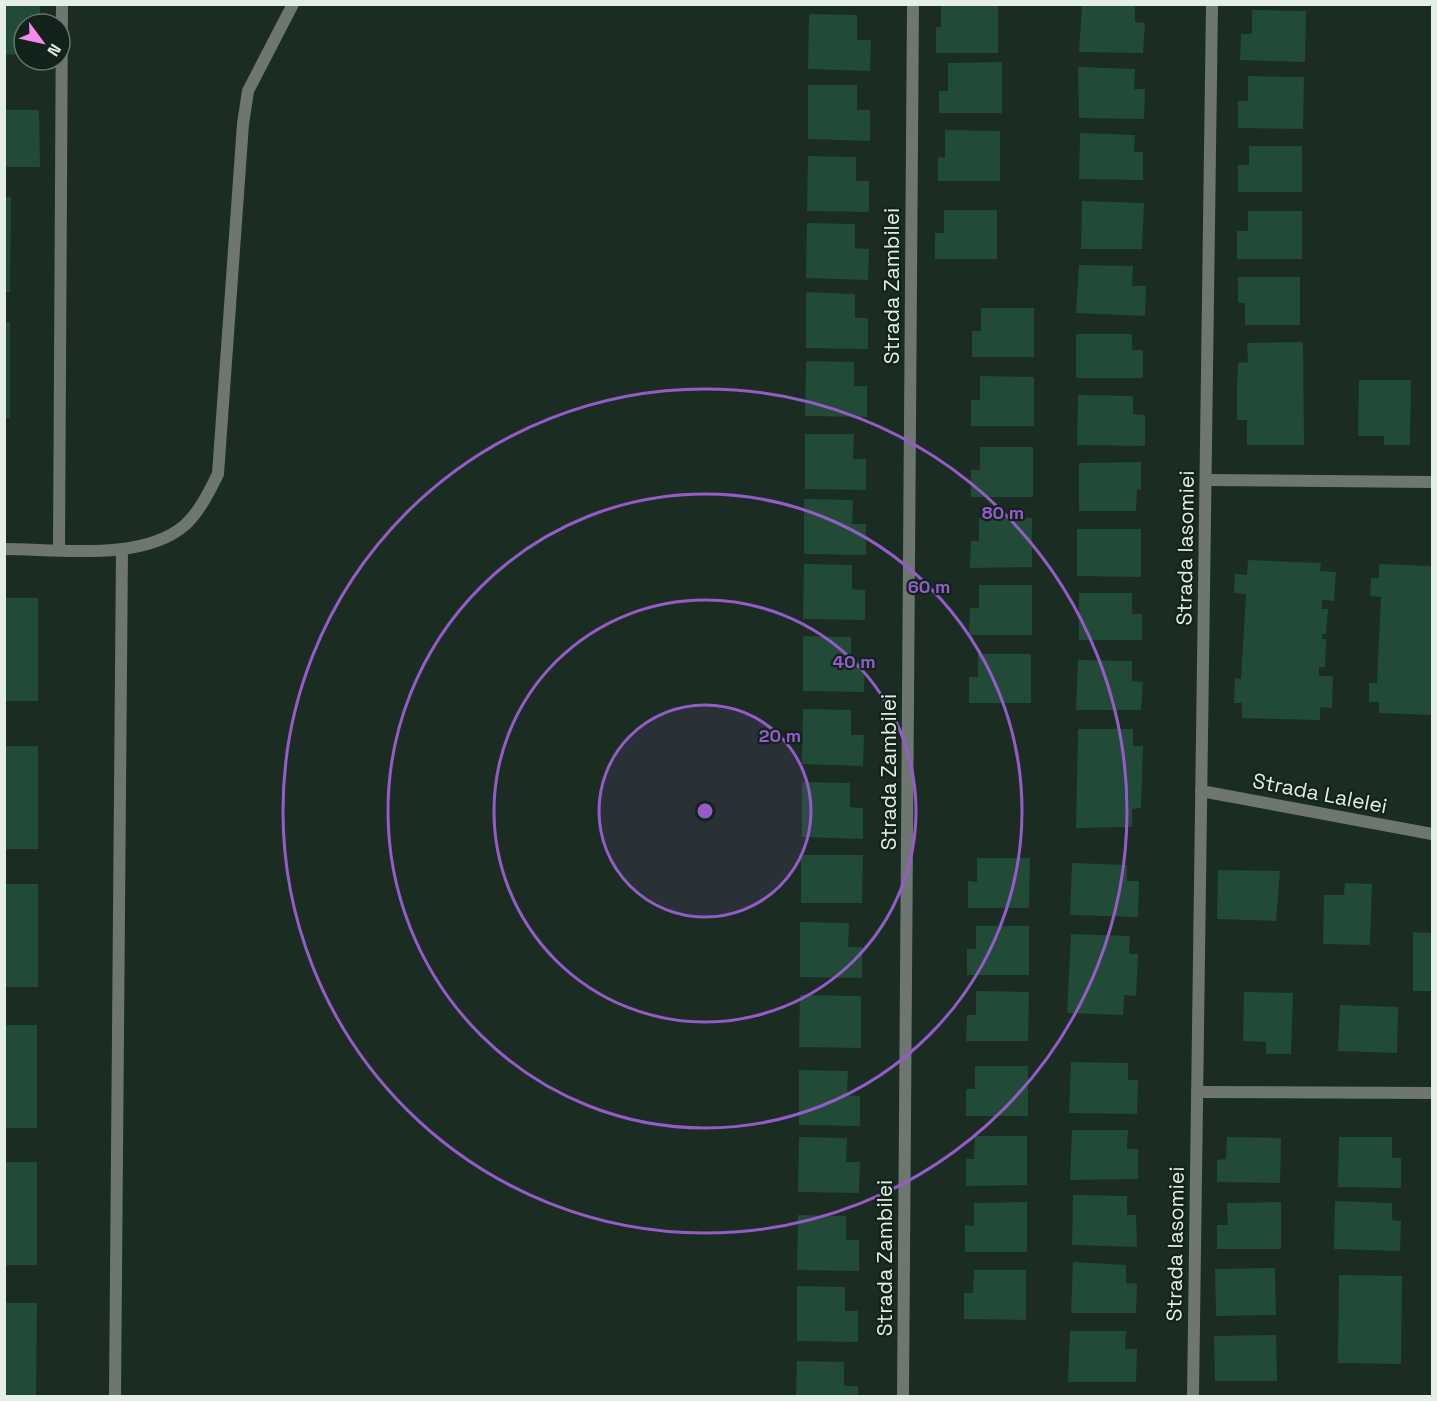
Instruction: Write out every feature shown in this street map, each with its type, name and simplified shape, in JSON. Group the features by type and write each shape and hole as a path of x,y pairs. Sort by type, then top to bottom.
{"street":[{"path":"59,549 62,4"},
{"path":"4,549 122,549 153,544 184,525 203,502 218,474 243,124 248,91 293,4"},
{"name":"Strada Zambilei","path":"903,1396 913,4"},
{"name":"Strada Iasomiei","path":"1193,1396 1212,4"},
{"path":"1206,480 1432,482"},
{"path":"115,1396 122,549"},
{"name":"Strada Lalelei","path":"1201,791 1432,834"},
{"path":"1197,1092 1432,1093"}],"building":[{"path":"4,4 40,4 40,12 12,12 12,55 4,55"},
{"path":"1082,4 1135,4 1135,22 1145,23 1143,53 1079,52"},
{"path":"998,5 998,53 936,53 936,27 941,27 941,6"},
{"path":"1252,10 1306,11 1305,62 1240,60 1241,34 1252,34"},
{"path":"809,14 857,15 857,40 871,40 870,71 808,69"},
{"path":"1002,62 1002,113 939,113 939,91 948,91 948,63"},
{"path":"1078,67 1135,69 1134,89 1145,89 1144,119 1079,118"},
{"path":"1248,76 1304,77 1303,129 1238,128 1238,101 1248,101"},
{"path":"808,85 857,85 857,110 870,110 870,141 808,139"},
{"path":"4,110 39,110 40,167 4,167"},
{"path":"945,130 1000,131 1000,181 938,181 938,157 945,158"},
{"path":"1080,133 1135,135 1134,152 1143,152 1143,180 1079,179"},
{"path":"1249,146 1302,146 1302,192 1238,192 1238,165 1249,165"},
{"path":"808,156 856,157 856,181 869,181 869,212 807,211"},
{"path":"4,197 11,197 10,292 4,292"},
{"path":"1082,201 1144,203 1142,249 1081,249"},
{"path":"944,210 997,210 997,259 935,259 935,233 944,233"},
{"path":"1248,211 1302,211 1302,259 1237,259 1237,231 1248,231"},
{"path":"807,223 855,224 855,248 869,249 868,280 806,278"},
{"path":"1079,265 1133,266 1132,286 1146,286 1145,316 1076,313"},
{"path":"1238,277 1300,277 1300,325 1245,325 1245,303 1238,303"},
{"path":"806,292 855,294 855,318 868,318 868,349 806,348"},
{"path":"981,308 1034,308 1034,357 972,357 972,331 981,331"},
{"path":"4,322 10,322 10,418 4,418"},
{"path":"1076,334 1132,334 1132,350 1143,350 1143,378 1076,378"},
{"path":"1303,342 1304,445 1247,445 1247,420 1237,420 1237,387 1238,363 1248,362 1247,343"},
{"path":"806,361 854,362 854,386 867,386 867,417 805,416"},
{"path":"980,376 1034,377 1034,426 971,426 971,400 980,400"},
{"path":"1359,380 1411,380 1410,445 1384,445 1384,436 1358,436"},
{"path":"1078,395 1133,396 1133,414 1145,415 1145,446 1077,445"},
{"path":"805,434 854,434 853,459 866,459 866,490 805,489"},
{"path":"980,447 1033,447 1033,497 971,497 971,470 980,470"},
{"path":"1141,462 1141,490 1137,489 1136,511 1079,511 1079,463"},
{"path":"804,499 853,500 852,524 866,524 866,555 804,554"},
{"path":"979,518 1032,518 1032,567 970,568 971,541 979,541"},
{"path":"1077,529 1141,529 1141,577 1077,576"},
{"path":"1248,560 1321,563 1320,571 1336,572 1334,601 1322,600 1322,609 1328,609 1326,634 1322,634 1322,639 1326,639 1325,667 1319,667 1319,676 1333,676 1332,708 1320,707 1320,720 1242,718 1242,703 1234,703 1235,678 1241,679 1246,594 1234,593 1235,574 1247,575"},
{"path":"804,564 852,565 852,589 865,590 865,620 803,619"},
{"path":"1379,564 1432,566 1432,715 1379,713 1379,702 1369,702 1369,683 1377,683 1381,597 1370,596 1371,578 1379,578"},
{"path":"979,585 1032,585 1032,635 969,635 970,608 979,608"},
{"path":"1079,593 1132,593 1132,614 1142,614 1142,640 1079,640"},
{"path":"4,598 38,598 38,701 4,701"},
{"path":"803,636 851,637 851,661 865,661 864,692 803,691"},
{"path":"978,654 1031,654 1031,703 969,703 969,677 978,677"},
{"path":"1078,660 1132,661 1132,681 1143,682 1141,710 1076,710"},
{"path":"803,709 851,710 851,735 864,735 863,766 802,764"},
{"path":"1078,729 1133,729 1133,746 1143,746 1141,808 1132,809 1132,827 1076,828"},
{"path":"4,746 38,746 38,849 4,849"},
{"path":"802,782 850,783 850,807 863,808 863,839 802,837"},
{"path":"801,855 863,855 862,903 801,903"},
{"path":"977,858 1030,858 1029,908 968,908 968,881 977,882"},
{"path":"1072,863 1127,865 1127,881 1139,881 1138,917 1070,915"},
{"path":"1218,870 1280,871 1276,921 1217,919"},
{"path":"1345,883 1372,884 1370,945 1323,944 1324,895 1344,895"},
{"path":"4,884 38,884 38,987 4,987"},
{"path":"800,922 849,923 848,947 862,947 862,978 800,977"},
{"path":"976,926 1029,926 1029,975 967,975 967,949 976,949"},
{"path":"1413,932 1432,933 1432,991 1413,991"},
{"path":"1071,934 1130,936 1129,954 1138,954 1136,996 1124,995 1123,1015 1067,1013"},
{"path":"976,991 1029,992 1028,1041 966,1041 967,1015 976,1015"},
{"path":"1244,992 1293,993 1291,1054 1266,1054 1266,1042 1243,1041"},
{"path":"800,995 861,996 861,1048 799,1047"},
{"path":"1340,1005 1398,1007 1397,1053 1338,1051"},
{"path":"4,1025 37,1025 37,1128 4,1128"},
{"path":"1071,1062 1128,1063 1128,1080 1138,1080 1137,1114 1069,1113"},
{"path":"975,1066 1028,1066 1028,1116 966,1116 966,1089 975,1089"},
{"path":"799,1070 848,1071 847,1095 860,1096 860,1126 799,1125"},
{"path":"1072,1130 1128,1130 1127,1149 1138,1149 1138,1179 1070,1180"},
{"path":"975,1136 1027,1136 1027,1185 966,1186 966,1159 974,1159"},
{"path":"799,1137 847,1138 846,1162 860,1162 859,1193 798,1192"},
{"path":"1227,1137 1281,1138 1280,1183 1217,1182 1217,1160 1226,1159"},
{"path":"1339,1137 1392,1137 1392,1158 1401,1158 1401,1188 1338,1187"},
{"path":"4,1162 37,1162 37,1265 4,1265"},
{"path":"1073,1195 1127,1196 1127,1215 1136,1215 1137,1247 1072,1245"},
{"path":"1335,1201 1392,1203 1392,1220 1401,1221 1400,1251 1334,1249"},
{"path":"1027,1202 1027,1252 965,1252 965,1225 974,1226 974,1203"},
{"path":"1281,1202 1281,1249 1217,1249 1217,1225 1228,1225 1227,1203"},
{"path":"798,1215 846,1216 846,1240 859,1240 859,1271 797,1270"},
{"path":"1073,1262 1126,1265 1126,1283 1137,1284 1136,1313 1071,1313"},
{"path":"1275,1268 1276,1315 1216,1316 1215,1269"},
{"path":"974,1270 1026,1270 1026,1320 964,1319 964,1293 973,1293"},
{"path":"1339,1275 1402,1276 1401,1364 1338,1363"},
{"path":"797,1286 845,1287 845,1311 858,1311 858,1342 797,1341"},
{"path":"4,1303 37,1303 36,1396 4,1396"},
{"path":"1070,1331 1126,1331 1125,1349 1137,1349 1136,1382 1068,1382"},
{"path":"1276,1335 1277,1381 1215,1381 1214,1336"},
{"path":"797,1361 844,1362 844,1386 858,1386 858,1396 796,1396"}]}
